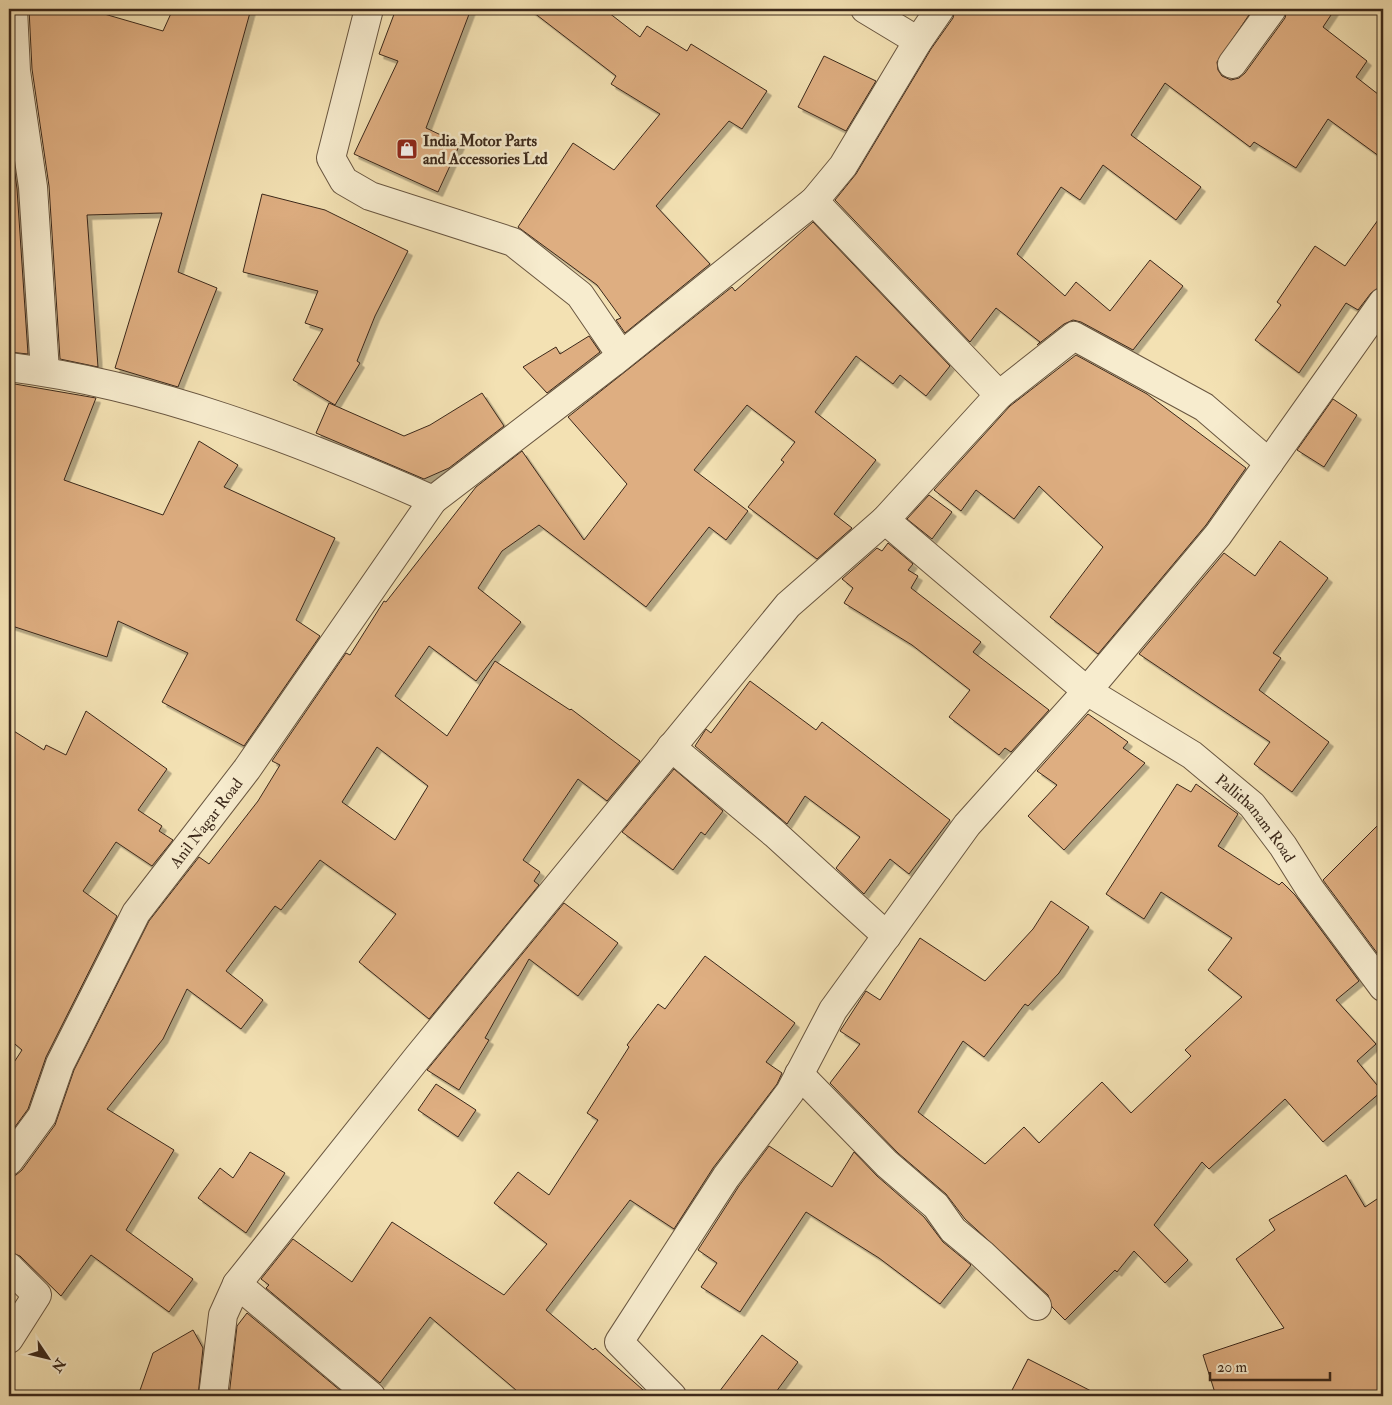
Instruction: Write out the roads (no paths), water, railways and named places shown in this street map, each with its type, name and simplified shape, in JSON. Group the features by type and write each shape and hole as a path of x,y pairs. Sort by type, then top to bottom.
{"street":[{"path":"13,9 16,71 33,187 45,371"},
{"path":"369,9 331,158 344,181 370,196 513,242 580,295 621,355"},
{"path":"866,9 918,41"},
{"name":"Anil Nagar Road","path":"9,1161 42,1116 60,1064 136,912 247,769 433,500 621,355 814,201 843,166 918,41 940,9"},
{"path":"1232,64 1272,9"},
{"path":"814,201 999,395"},
{"path":"672,1396 619,1342 726,1177 790,1092 833,1010 967,825 1087,691 1218,535 1383,302"},
{"path":"213,1396 223,1315 237,1284 417,1058 788,605 885,520 999,395 1074,336 1204,407 1269,463"},
{"path":"9,367 45,371 146,395 220,418 356,467 433,500"},
{"name":"Pallithanam Road","path":"885,520 1087,691 1192,755 1252,805 1283,846 1310,889 1383,987"},
{"path":"671,747 775,834 886,936"},
{"path":"799,1074 887,1164 936,1206 953,1230 982,1254 1037,1306"},
{"path":"9,1267 37,1295 9,1339"},
{"path":"237,1284 371,1396"}],"place":[{"name":"India Motor Parts and Accessories Ltd","path":"407,149"}]}
